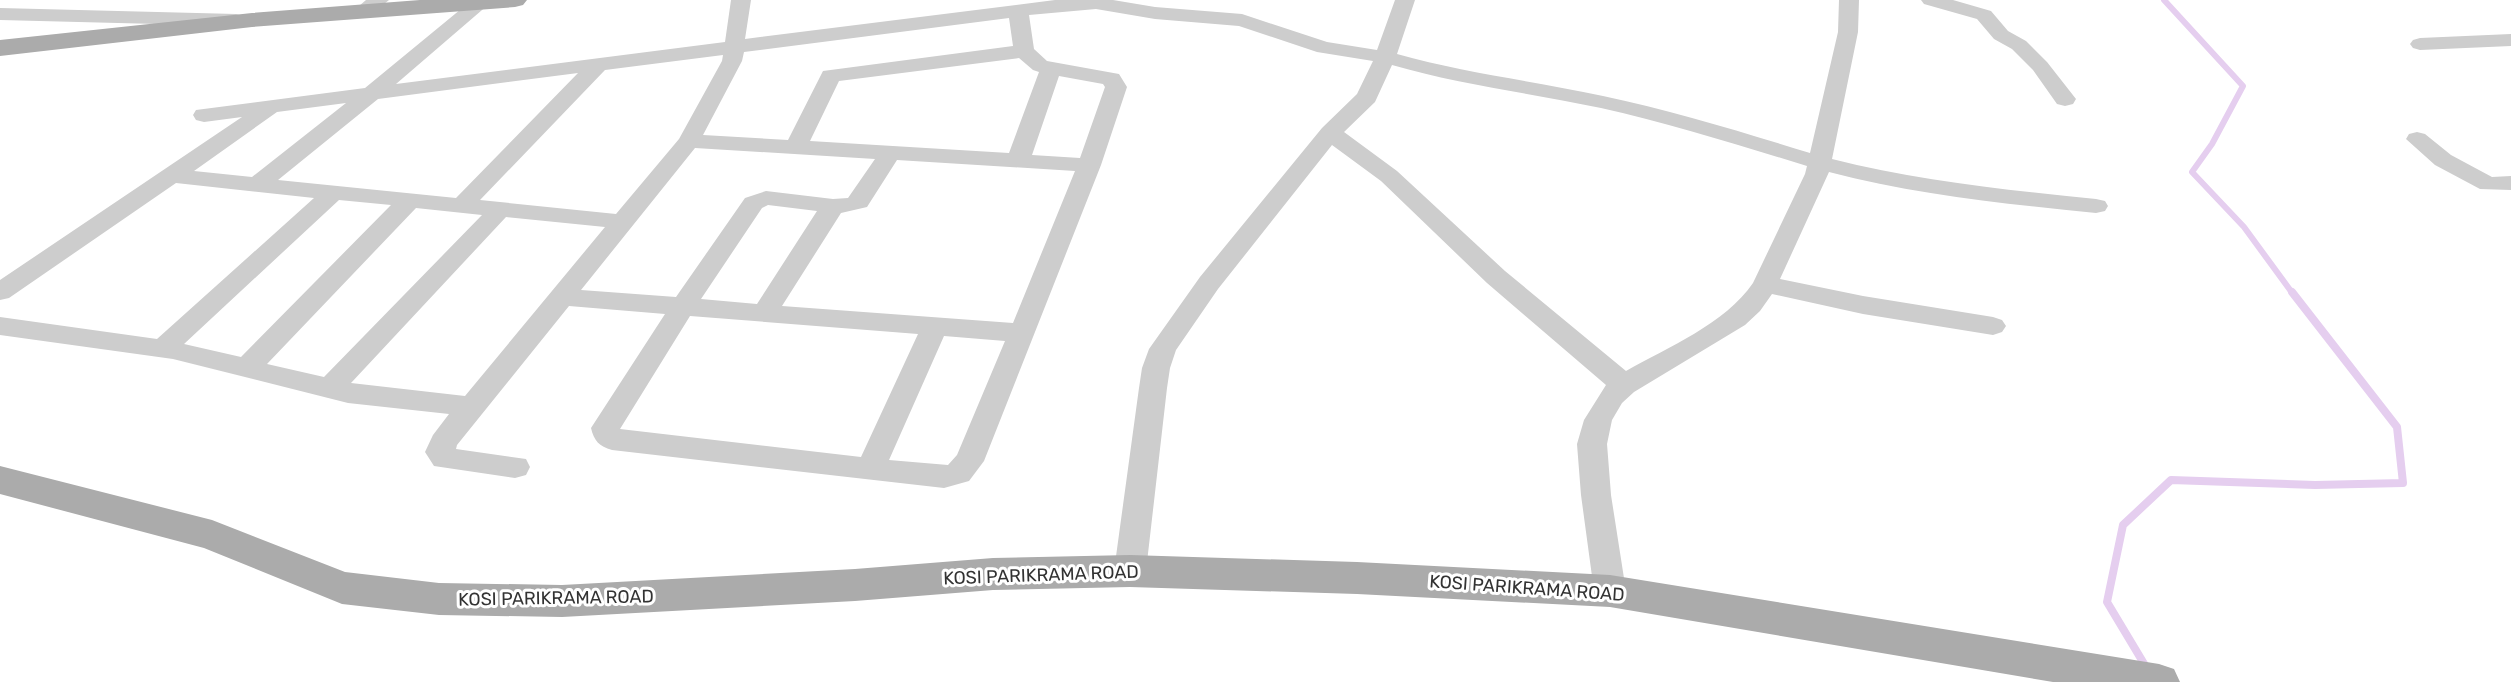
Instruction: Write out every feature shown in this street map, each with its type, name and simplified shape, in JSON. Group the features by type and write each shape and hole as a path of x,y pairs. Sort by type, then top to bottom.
{"main road":[{"path":"0,48 371,6 515,0"},
{"name":"KOSI PARIKRAMA ROAD","path":"5,487 212,535 342,588 439,599 562,602 855,585 993,574 1130,571 1357,578 1610,591 2159,682"}],"street":[{"path":"73,15 90,0"},
{"path":"514,467 444,458 440,452 443,442 689,141 732,61 741,0"},
{"path":"1130,571 1153,388 1156,368 1163,349 1209,283 1330,133 1367,97 1385,57 1405,0"},
{"path":"1610,591 1596,495 1592,444 1598,420 1612,396 1624,385 1736,319 1751,305 1765,284 1817,174 1848,32 1849,0"},
{"path":"1931,0 1984,15 2001,35 2019,45 2033,58 2065,99"},
{"path":"256,185 373,93 468,3"},
{"path":"204,115 733,45 1079,3 1096,3 1155,13 1242,20 1324,48 1385,57 1444,74 1602,102 1729,135 1870,176 2000,196 2096,206"},
{"path":"891,153 860,202 833,206 765,198 753,202 605,428 607,435 612,439 931,477 944,477 958,473 969,461 1022,333 1089,165 1116,87 1115,82 1111,79 1040,66 1024,51 1018,11"},
{"path":"0,14 252,20"},
{"path":"796,146 831,76 848,32"},
{"path":"2420,44 2511,40"},
{"path":"831,76 1024,51"},
{"path":"461,206 600,63"},
{"path":"1018,161 1051,68"},
{"path":"0,292 272,106"},
{"path":"1330,133 1389,176 1496,277 1624,385"},
{"path":"2417,139 2444,160 2488,184 2511,183"},
{"path":"689,141 1089,165"},
{"path":"172,176 624,222"},
{"path":"162,349 332,194"},
{"path":"246,368 411,200"},
{"path":"764,313 833,206"},
{"path":"330,388 500,210"},
{"path":"1765,284 1863,305 1993,326"},
{"path":"563,297 1022,333"},
{"path":"0,326 162,349 348,393 473,407"},
{"path":"870,468 935,326"}],"waterway":[{"path":"2164,0 2243,86 2212,144 2192,172 2244,227 2293,294"},
{"path":"2155,682 2107,602 2123,525 2171,480 2315,485 2403,483 2397,427 2292,292"}]}
